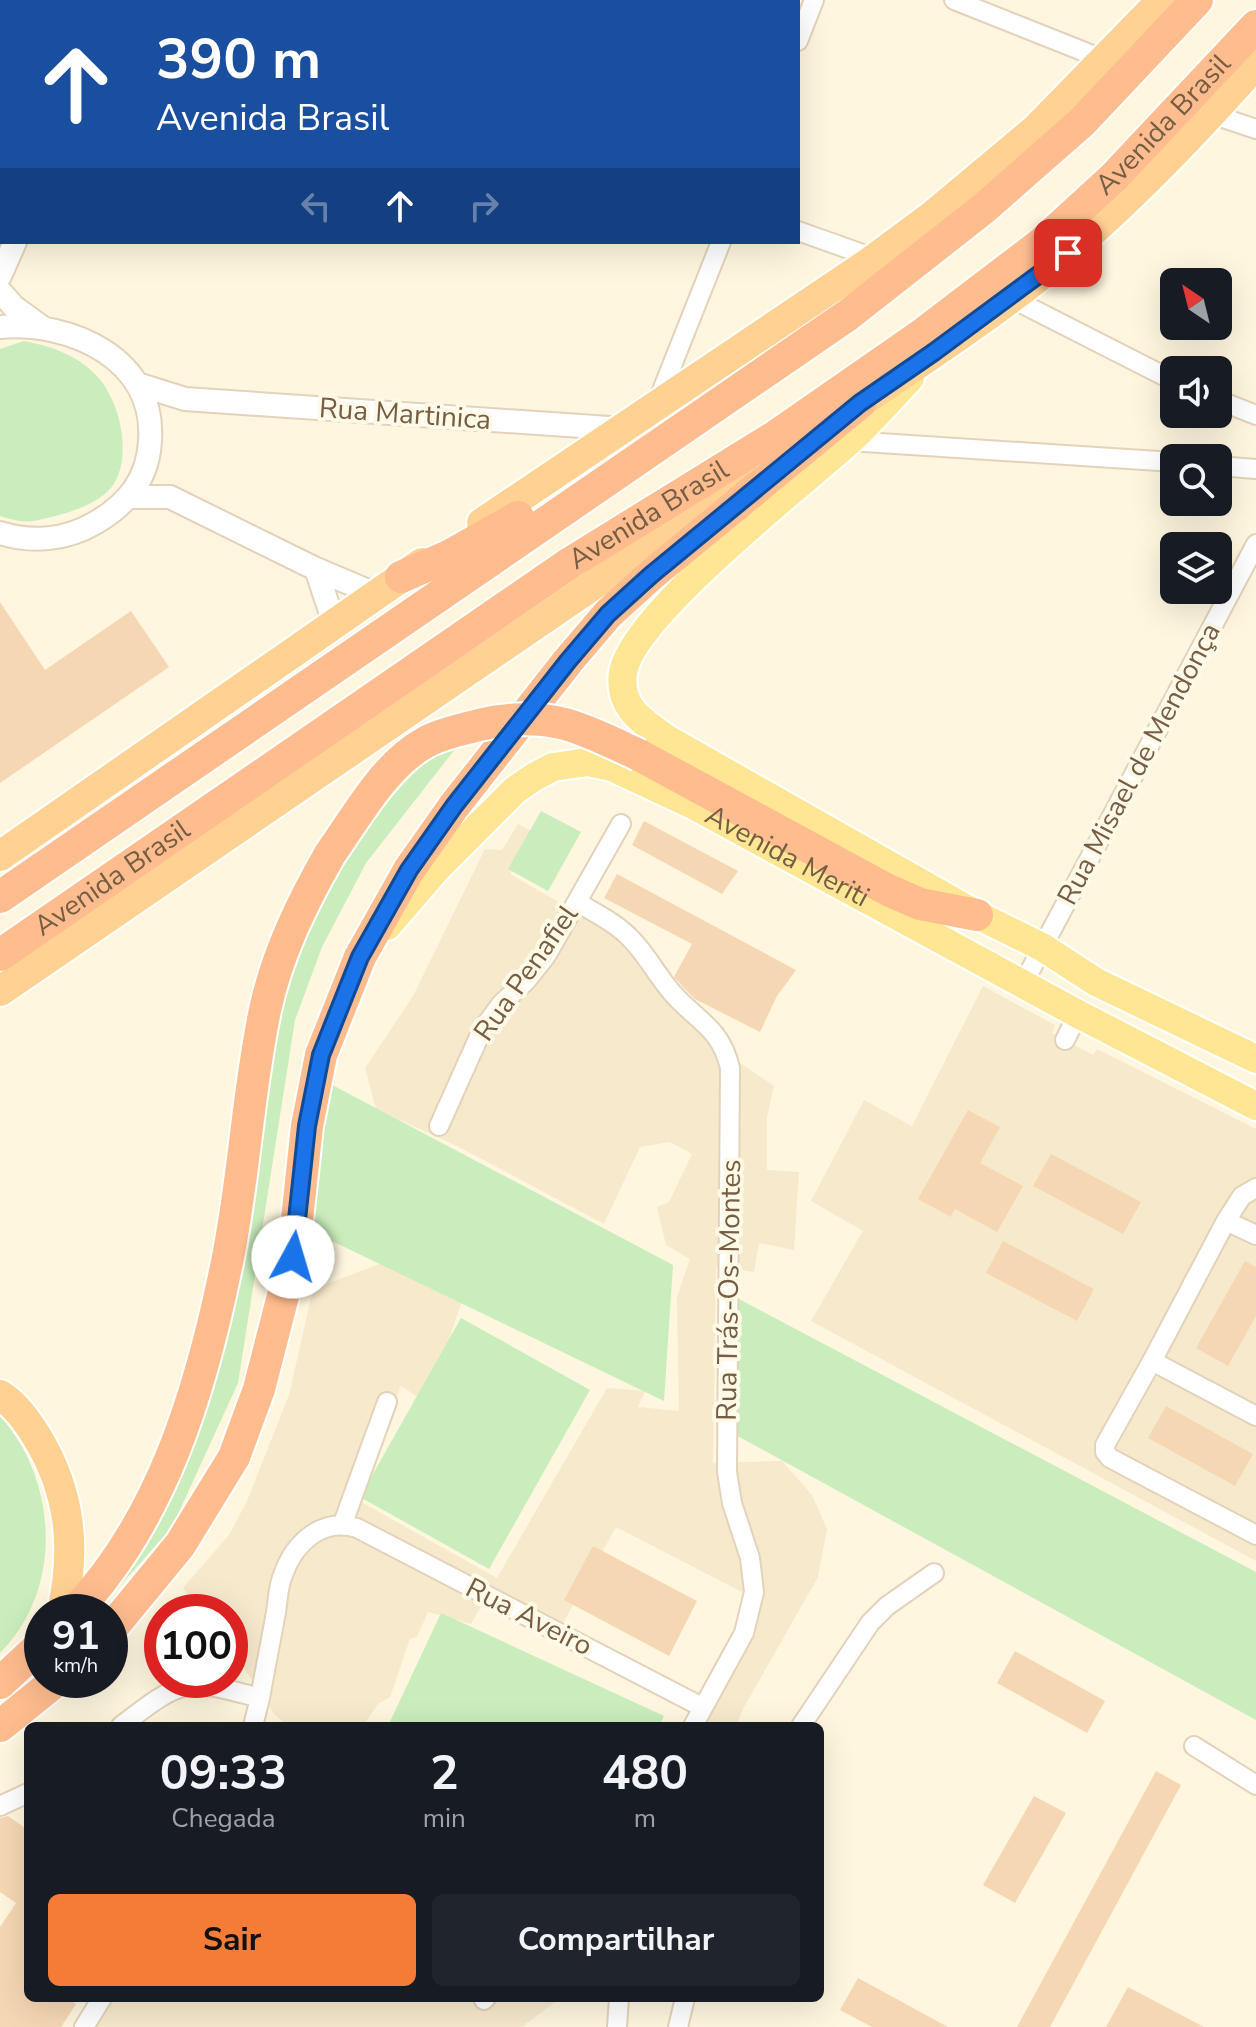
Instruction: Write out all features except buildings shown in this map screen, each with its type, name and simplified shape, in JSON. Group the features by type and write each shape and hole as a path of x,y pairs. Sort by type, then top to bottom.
{"highway":[{"path":"0,856 334,623 656,408 932,216 1036,129 1162,0"},
{"name":"Avenida Brasil","path":"0,897 848,315 983,209 1082,122 1197,0"},
{"name":"Avenida Brasil","path":"0,955 570,563 776,436 920,336 1042,243 1114,177 1256,26"},
{"name":"Avenida Brasil","path":"0,991 860,403 1009,297 1068,253 1114,212 1256,64"},
{"path":"388,586 484,537 660,432 722,400"},
{"path":"128,1608 180,1545 234,1457 259,1389 293,1257 307,1126 321,1055 360,957 409,870 454,806 608,614 860,403"},
{"path":"89,1594 123,1553 142,1519 182,1430 227,1267 266,1009 284,945 307,893 330,854 371,795 396,767 424,743 494,721 539,719 582,730 639,755 888,890 920,904 977,915"},
{"path":"0,1395 28,1422 52,1461 63,1490 69,1535 66,1594"},
{"path":"0,1683 24,1661"},
{"path":"0,1726 35,1698"}],"main road":[{"name":"Avenida Brasil","path":"636,717 623,691 623,671 631,651 659,614 690,582 849,441 934,352"},
{"name":"Avenida Meriti","path":"636,717 667,739 977,915 1042,947 1096,982 1256,1059"},
{"name":"Avenida Meriti","path":"360,957 437,868 515,790 553,767 588,762 612,767 693,805 1078,1014 1256,1106"}],"street":[{"path":"800,36 814,0"},
{"path":"954,0 1105,60"},
{"path":"1211,114 1256,129"},
{"path":"800,232 874,258"},
{"path":"0,276 14,244"},
{"path":"656,408 720,244"},
{"path":"0,291 14,307 44,328"},
{"path":"1009,297 1160,374"},
{"path":"0,327 44,328 81,338 105,351 137,384 151,415 148,463 139,485 101,520 71,534 28,540 0,533"},
{"name":"Rua Martinica","path":"137,384 185,399 624,429"},
{"name":"Rua Martinica","path":"151,415 185,399"},
{"path":"1232,406 1256,415"},
{"path":"849,441 1160,461"},
{"path":"148,463 170,497"},
{"path":"1232,467 1256,469"},
{"path":"129,497 170,497 316,569 388,586"},
{"name":"Rua Misael de Mendonça","path":"1023,984 1256,544"},
{"path":"316,569 334,623"},
{"name":"Rua Penafiel","path":"439,1126 482,1030 501,1004 525,982 546,956 621,824"},
{"name":"Rua Trás-Os-Montes","path":"577,902 615,925 633,941 664,984 715,1033 726,1050 730,1068 727,1472 732,1503 750,1558 754,1592 744,1633 695,1722"},
{"path":"1065,1040 1078,1014"},
{"path":"1256,1188 1242,1196 1226,1221 1105,1445 1105,1452 1110,1458 1256,1535"},
{"path":"1226,1221 1256,1235"},
{"path":"1152,1361 1256,1416"},
{"path":"254,1722 283,1575 299,1546 310,1535 328,1526 350,1526 387,1402"},
{"name":"Rua Aveiro","path":"350,1526 702,1707"},
{"path":"804,1722 870,1623 887,1606 934,1573"},
{"path":"126,1722 153,1701 186,1685 211,1685 260,1698"},
{"path":"1194,1746 1256,1785"},
{"path":"0,1806 24,1795"},
{"path":"84,2027 100,2002"},
{"path":"617,2027 619,2002"},
{"path":"678,2027 684,2002"}],"shaded area":[{"path":"518,824 533,832 510,874 581,915 599,920 616,931 721,1050 774,1086 767,1117 767,1170 799,1172 794,1250 759,1243 754,1272 716,1267 713,1463 782,1461 812,1495 827,1529 818,1577 738,1722 703,1722 746,1633 742,1592 616,1527 562,1625 483,1603 471,1624 428,1612 417,1637 410,1639 390,1697 378,1704 366,1722 283,1722 274,1714 248,1674 248,1594 188,1594 183,1588 229,1535 247,1501 289,1395 313,1289 390,1260 465,1292 427,1403 401,1386 354,1498 497,1578 607,1388 645,1391 638,1407 679,1411 677,1297 690,1259 666,1245 657,1207 669,1202 692,1154 670,1142 640,1147 604,1224 457,1146 376,1109 365,1068 413,996 485,849 502,850"},
{"path":"983,986 1055,1025 1052,1033 1093,1055 1097,1049 1256,1129 1256,1561 811,1321 863,1231 811,1201 864,1100 912,1126"},
{"path":"91,2002 555,2002 522,2027 74,2027"}],"green space":[{"path":"24,341 62,352 95,374 111,397 122,441 120,469 115,482 105,494 74,510 30,522 0,516 0,349"},
{"path":"459,744 366,863 322,947 295,1020 238,1383 172,1527 113,1594 92,1594 181,1447 278,977 334,860 422,764"},
{"path":"541,811 581,832 548,891 508,869"},
{"path":"319,1078 673,1265 664,1401 303,1227"},
{"path":"733,1296 1256,1572 1256,1720 734,1434"},
{"path":"461,1318 590,1390 489,1569 360,1497"},
{"path":"0,1416 19,1442 33,1471 42,1503 46,1535 36,1594 24,1594 24,1621 0,1653"},
{"path":"441,1613 664,1716 661,1722 390,1722"}],"route":[{"path":"293,1257 307,1126 321,1055 360,957 409,870 454,806 608,614 651,575 860,403 1068,253"}]}
